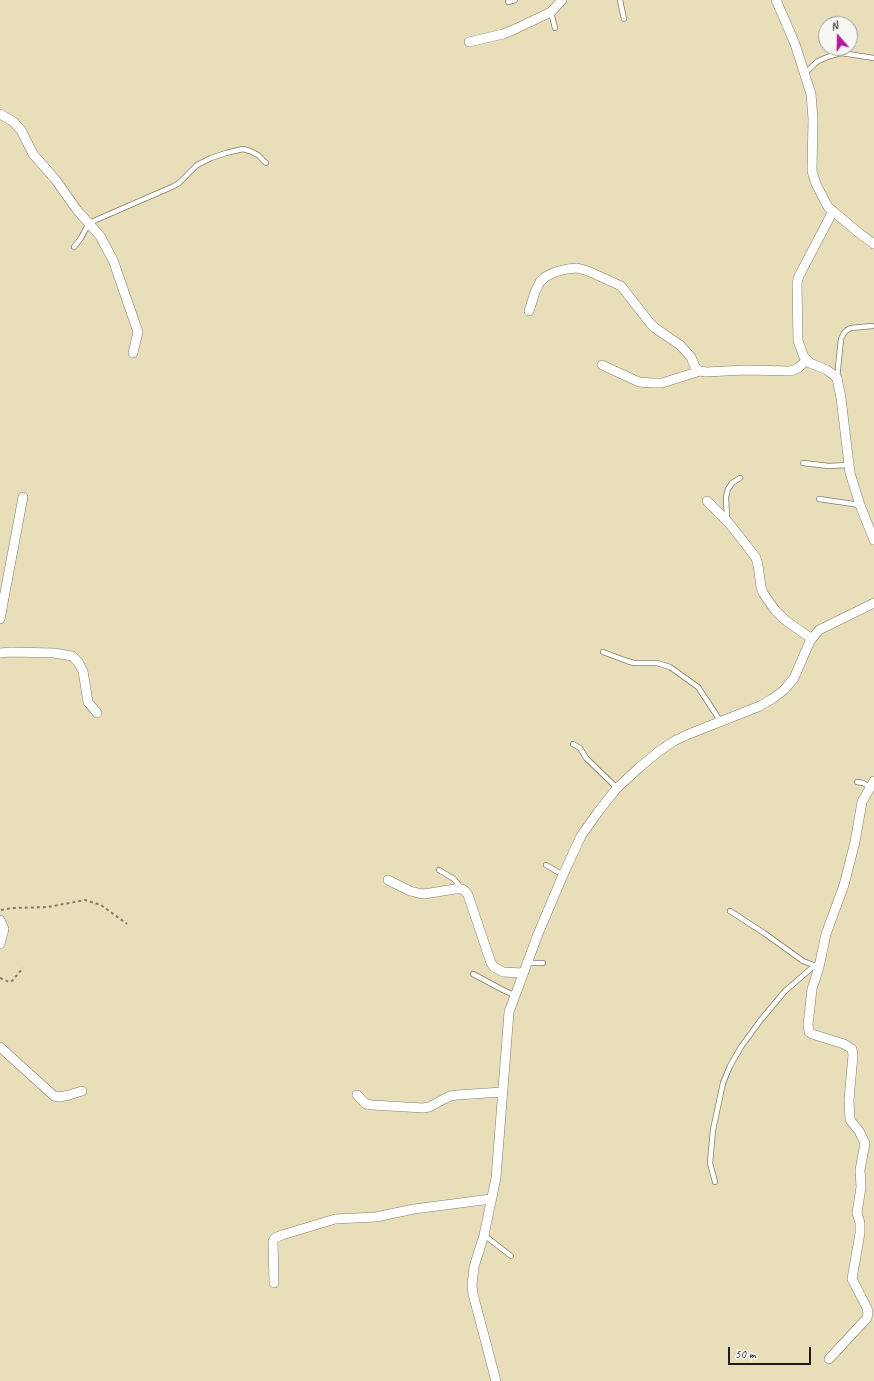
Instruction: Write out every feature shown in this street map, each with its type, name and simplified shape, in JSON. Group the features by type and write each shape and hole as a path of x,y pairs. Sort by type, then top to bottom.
{"street":[{"path":"469,42 503,34 513,30 551,12 562,0"},
{"path":"776,0 795,44 811,94 813,119 812,171 816,184 828,207 859,234 874,244"},
{"path":"0,114 14,122 21,130 33,154 55,179 77,210 100,236 113,260 139,335 133,353"},
{"path":"833,211 799,276 797,283 798,341 801,350 810,363 827,370 837,378 841,398 848,465 860,505 874,540"},
{"path":"529,311 535,292 540,282 545,277 555,272 577,268 588,271 624,288 650,323 680,345 691,358 695,367 700,370 706,372 746,370 791,371 798,368 807,360"},
{"path":"602,365 639,382 652,383 662,382 700,370"},
{"path":"0,619 23,498"},
{"path":"707,501 728,522 756,558 760,587 774,610 785,620 812,639"},
{"path":"496,1381 477,1312 472,1285 474,1267 484,1235 496,1178 509,1012 514,995 563,875 582,836 598,812 617,788 658,752 674,741 688,734 760,706 784,690 794,678 800,662 812,639 819,630 874,604"},
{"path":"0,653 54,653 72,656 78,662 83,671 88,702 97,713"},
{"path":"830,1360 866,1318 868,1313 859,1290 852,1279 860,1233 860,1222 857,1213 861,1187 860,1170 865,1143 859,1131 850,1120 852,1049 844,1044 812,1034 808,1025 816,966 844,884 855,842 862,802 872,784"},
{"path":"388,880 410,891 424,894 462,889 468,895 491,963 494,967 503,972 523,973"},
{"path":"0,920 4,929 0,944"},
{"path":"0,1047 54,1096 64,1096 82,1091"},
{"path":"357,1095 366,1104 423,1108 429,1107 450,1096 502,1092"},
{"path":"274,1283 273,1241 275,1238 282,1235 335,1219 376,1217 414,1209 491,1199"}],"lane":[{"path":"508,2 514,0"},
{"path":"620,0 624,19"},
{"path":"551,12 555,28"},
{"path":"805,73 818,61 841,53 874,58"},
{"path":"74,248 89,223 174,186 197,165 226,153 242,150 250,150 266,163"},
{"path":"837,378 841,339 844,332 851,328 872,326"},
{"path":"803,463 829,466 848,465"},
{"path":"728,522 726,497 728,489 732,483 740,478"},
{"path":"819,499 860,505"},
{"path":"603,652 634,663 657,663 670,667 698,687 721,722"},
{"path":"573,744 580,748 586,758 617,788"},
{"path":"858,782 872,784"},
{"path":"546,865 563,875"},
{"path":"439,870 454,879 462,889"},
{"path":"730,911 803,961 816,966"},
{"path":"527,963 543,963"},
{"path":"715,1182 710,1163 713,1130 723,1083 730,1066 741,1047 760,1021 785,991 816,966"},
{"path":"473,974 514,995"},
{"path":"484,1235 511,1256"}],"path":[{"path":"0,911 12,908 48,907 85,900 101,905 127,924"},
{"path":"0,978 8,982 12,981 23,968"}]}
